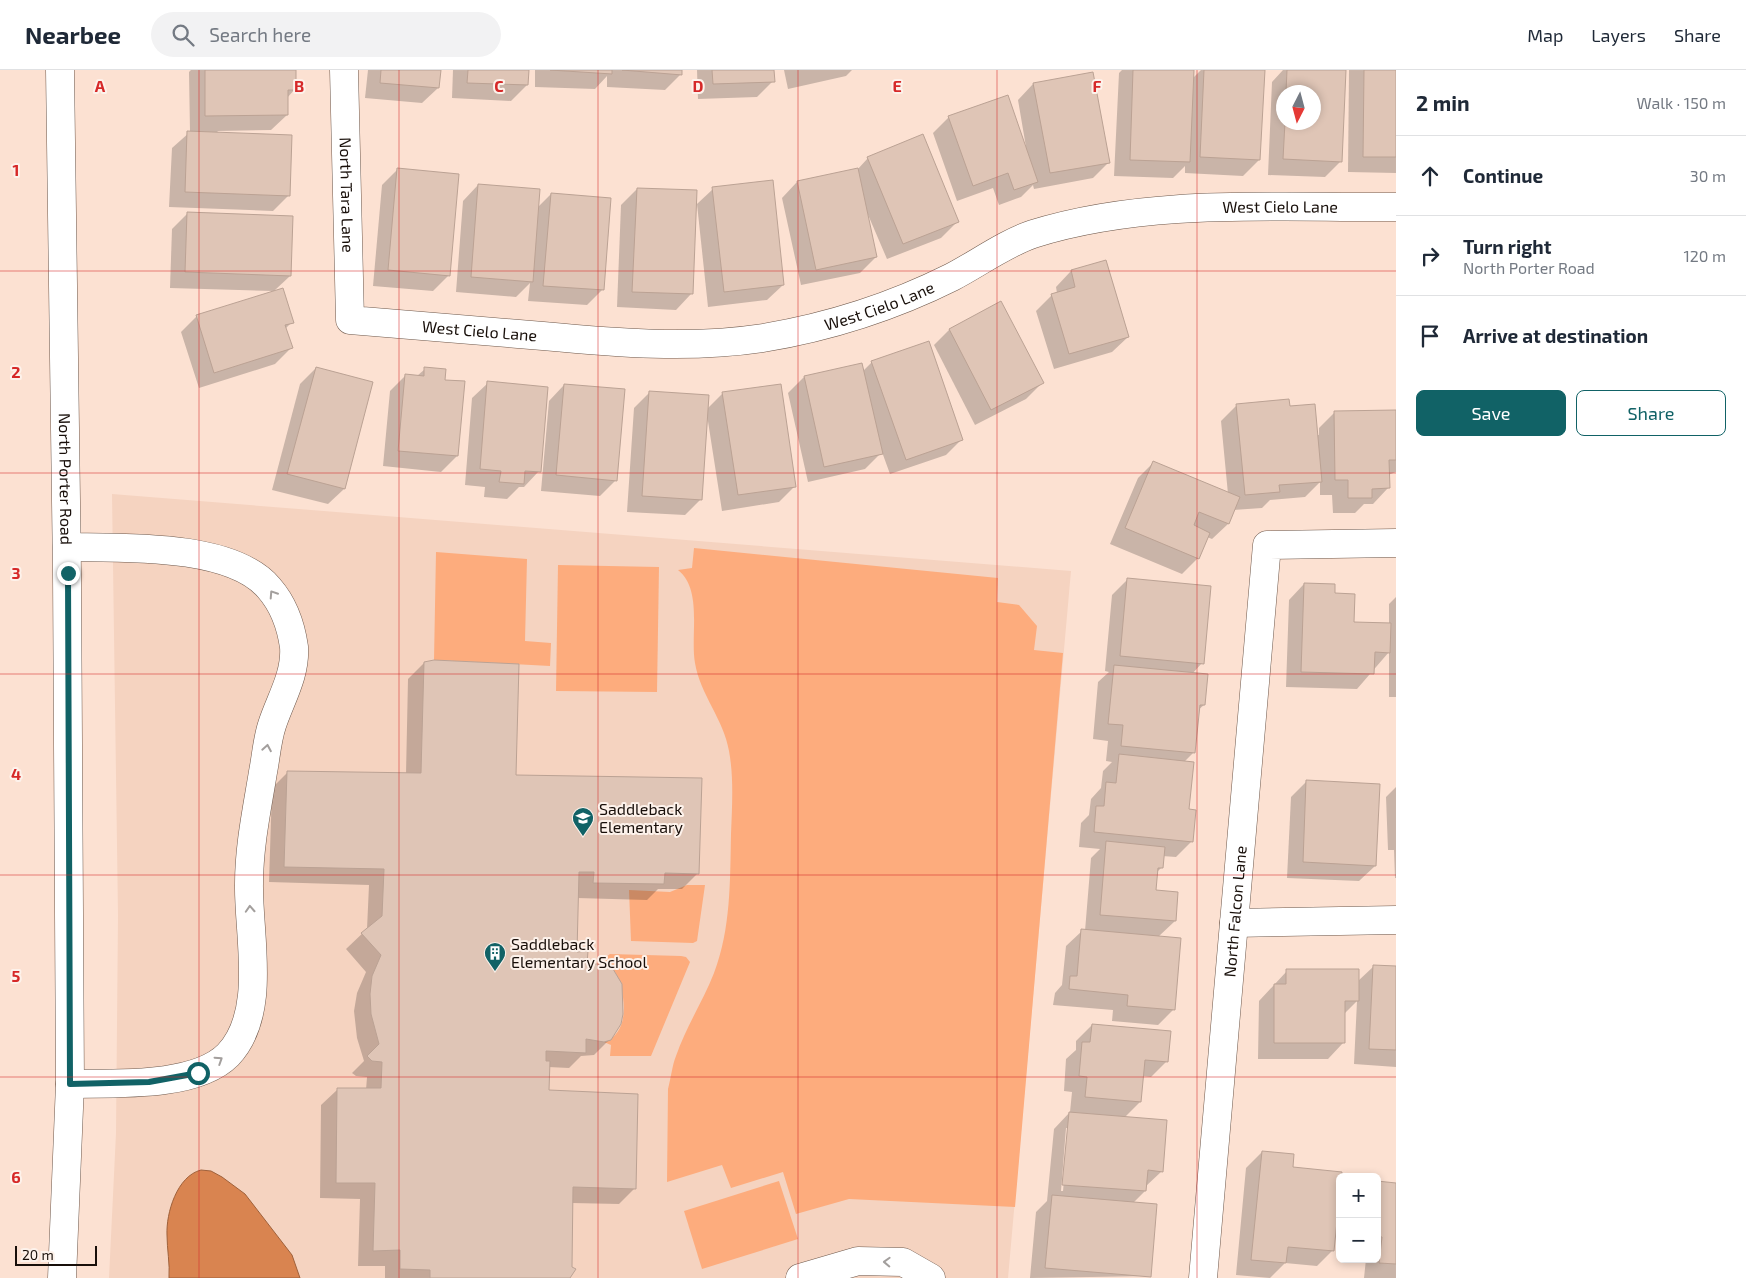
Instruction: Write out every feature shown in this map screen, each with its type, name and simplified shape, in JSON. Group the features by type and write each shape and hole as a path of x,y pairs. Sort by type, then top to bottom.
{"street":[{"name":"North Porter Road","path":"60,70 67,547 70,1084 62,1278"},
{"name":"North Tara Lane","path":"344,70 350,320"},
{"name":"West Cielo Lane","path":"350,320 634,344 699,344 753,339 824,325 889,305 950,278 1030,235 1103,216 1191,209 1396,208"},
{"name":"North Falcon Lane","path":"1203,1278 1267,546 1396,543"},
{"path":"67,547 144,549 218,557 248,570 269,587 285,612 294,648 289,682 271,726 254,825 249,883 254,976 247,1023 228,1055 198,1073 149,1082 70,1084"},
{"path":"1234,923 1396,920"},
{"path":"800,1278 858,1261 902,1262 931,1278"}],"shaded area":[{"name":"Saddleback Elementary","path":"112,494 1071,571 1008,1278 109,1278 116,1133 118,915"},
{"path":"694,548 998,578 997,602 1019,605 1037,626 1034,650 1063,653 1015,1207 849,1199 796,1214 783,1172 731,1188 722,1165 667,1182 668,1089 673,1064 680,1045 710,983 720,956 727,922 730,887 732,772 729,751 722,729 698,674 694,652 693,601 686,579 678,570 692,568"},
{"path":"436,552 527,559 525,641 551,643 550,666 434,660"},
{"path":"558,565 659,567 657,692 556,691"},
{"path":"687,885 705,885 697,941 693,943 631,941 629,890 670,892"},
{"path":"610,954 681,956 686,957 690,962 651,1056 610,1056 611,1045 604,1042 613,1037 619,1030 624,1010 621,988 613,969 597,964"},
{"path":"201,1170 211,1171 222,1177 245,1194 292,1255 300,1278 169,1278 167,1226 171,1206 179,1187 185,1180"},
{"path":"779,1181 798,1239 702,1269 684,1211"}],"building":[{"path":"205,70 296,70 296,90 288,90 288,115 205,116"},
{"path":"381,70 441,70 439,88 380,83"},
{"path":"468,70 529,70 528,85 467,83"},
{"path":"550,70 612,70 612,74"},
{"path":"622,70 682,70 682,75"},
{"path":"712,70 774,70 775,82 713,84"},
{"path":"1133,70 1194,70 1190,162 1130,160"},
{"path":"1204,70 1265,70 1260,160 1200,157"},
{"path":"1287,70 1346,70 1342,162 1283,159 1285,130 1321,130 1321,85 1286,85"},
{"path":"1364,70 1396,70 1396,157 1363,157"},
{"path":"1093,72 1110,163 1050,173 1033,83"},
{"path":"1008,95 1038,182 1014,190 1008,173 973,186 948,116"},
{"path":"187,131 292,135 290,196 185,192"},
{"path":"923,134 959,222 903,244 867,157"},
{"path":"397,168 459,174 450,276 388,270"},
{"path":"858,168 877,257 816,270 797,181"},
{"path":"773,180 784,285 724,292 712,187"},
{"path":"478,184 540,189 533,282 471,277"},
{"path":"637,188 697,190 693,294 632,292"},
{"path":"551,193 611,198 604,290 543,286"},
{"path":"187,212 293,216 291,276 185,272"},
{"path":"1106,260 1129,337 1069,354 1051,294 1075,287 1071,270"},
{"path":"283,288 294,323 285,325 293,348 214,373 196,315"},
{"path":"1001,301 1044,383 991,410 949,329"},
{"path":"929,341 963,440 906,460 871,361"},
{"path":"862,363 883,454 824,467 804,376"},
{"path":"316,367 373,382 345,489 287,474"},
{"path":"424,367 446,369 445,380 465,381 458,456 398,451 405,374 424,376"},
{"path":"487,381 548,387 541,472 525,471 524,484 499,482 501,471 480,469"},
{"path":"564,384 625,389 617,481 556,475"},
{"path":"781,384 796,487 738,495 722,392"},
{"path":"649,391 709,395 702,500 642,496"},
{"path":"1289,399 1290,406 1315,404 1322,482 1279,485 1280,492 1245,495 1236,404"},
{"path":"1396,410 1396,460 1389,460 1390,488 1372,489 1372,498 1348,498 1348,480 1335,480 1334,411"},
{"path":"1153,461 1240,497 1229,524 1199,512 1194,525 1210,533 1199,559 1125,528"},
{"path":"1127,578 1211,586 1204,664 1120,656"},
{"path":"1304,583 1335,584 1335,593 1355,594 1354,622 1391,623 1390,653 1375,652 1374,674 1301,672"},
{"name":"Saddleback Elementary School","path":"434,660 519,664 516,775 702,778 699,874 665,873 664,884 593,883 594,872 579,872 577,952 588,951 587,964 597,964 613,969 622,984 623,1014 621,1024 611,1040 604,1042 586,1039 586,1053 546,1051 546,1061 550,1061 549,1090 638,1094 636,1189 573,1187 572,1267 576,1269 570,1278 430,1278 430,1270 400,1269 400,1250 373,1251 375,1183 336,1183 337,1088 381,1088 382,1062 372,1061 367,1056 379,1044 371,1014 370,994 372,976 381,955 361,933 382,916 384,869 284,867 287,771 421,773 424,662"},
{"path":"1114,665 1208,674 1205,705 1200,705 1195,753 1121,746 1123,725 1108,724"},
{"path":"1119,754 1194,762 1189,809 1196,810 1193,842 1094,832 1096,806 1104,806 1106,782 1116,783"},
{"path":"1306,780 1380,784 1376,866 1303,862"},
{"path":"1106,841 1165,847 1163,868 1158,868 1156,890 1178,892 1176,921 1100,915"},
{"path":"1081,929 1181,938 1175,1010 1127,1006 1128,995 1069,989 1070,976 1077,976"},
{"path":"1373,965 1396,966 1396,1050 1369,1049"},
{"path":"1286,969 1359,969 1359,1001 1345,1001 1345,1043 1274,1043 1274,984 1286,984"},
{"path":"1092,1024 1171,1031 1168,1062 1145,1060 1141,1102 1085,1097 1087,1077 1079,1076 1082,1042 1090,1042"},
{"path":"1069,1112 1167,1120 1163,1172 1148,1170 1146,1191 1062,1185"},
{"path":"1262,1151 1294,1154 1293,1167 1342,1172 1336,1173 1334,1251 1288,1247 1286,1263 1251,1260"},
{"path":"1381,1181 1396,1183 1396,1264 1379,1263 1381,1263"},
{"path":"1052,1195 1157,1204 1151,1277 1045,1268"}],"place":[{"name":"Saddleback Elementary","path":"583,837"},
{"name":"Saddleback Elementary School","path":"495,972"}],"route":[{"path":"68,573 70,1084 149,1082 198,1073"}]}
